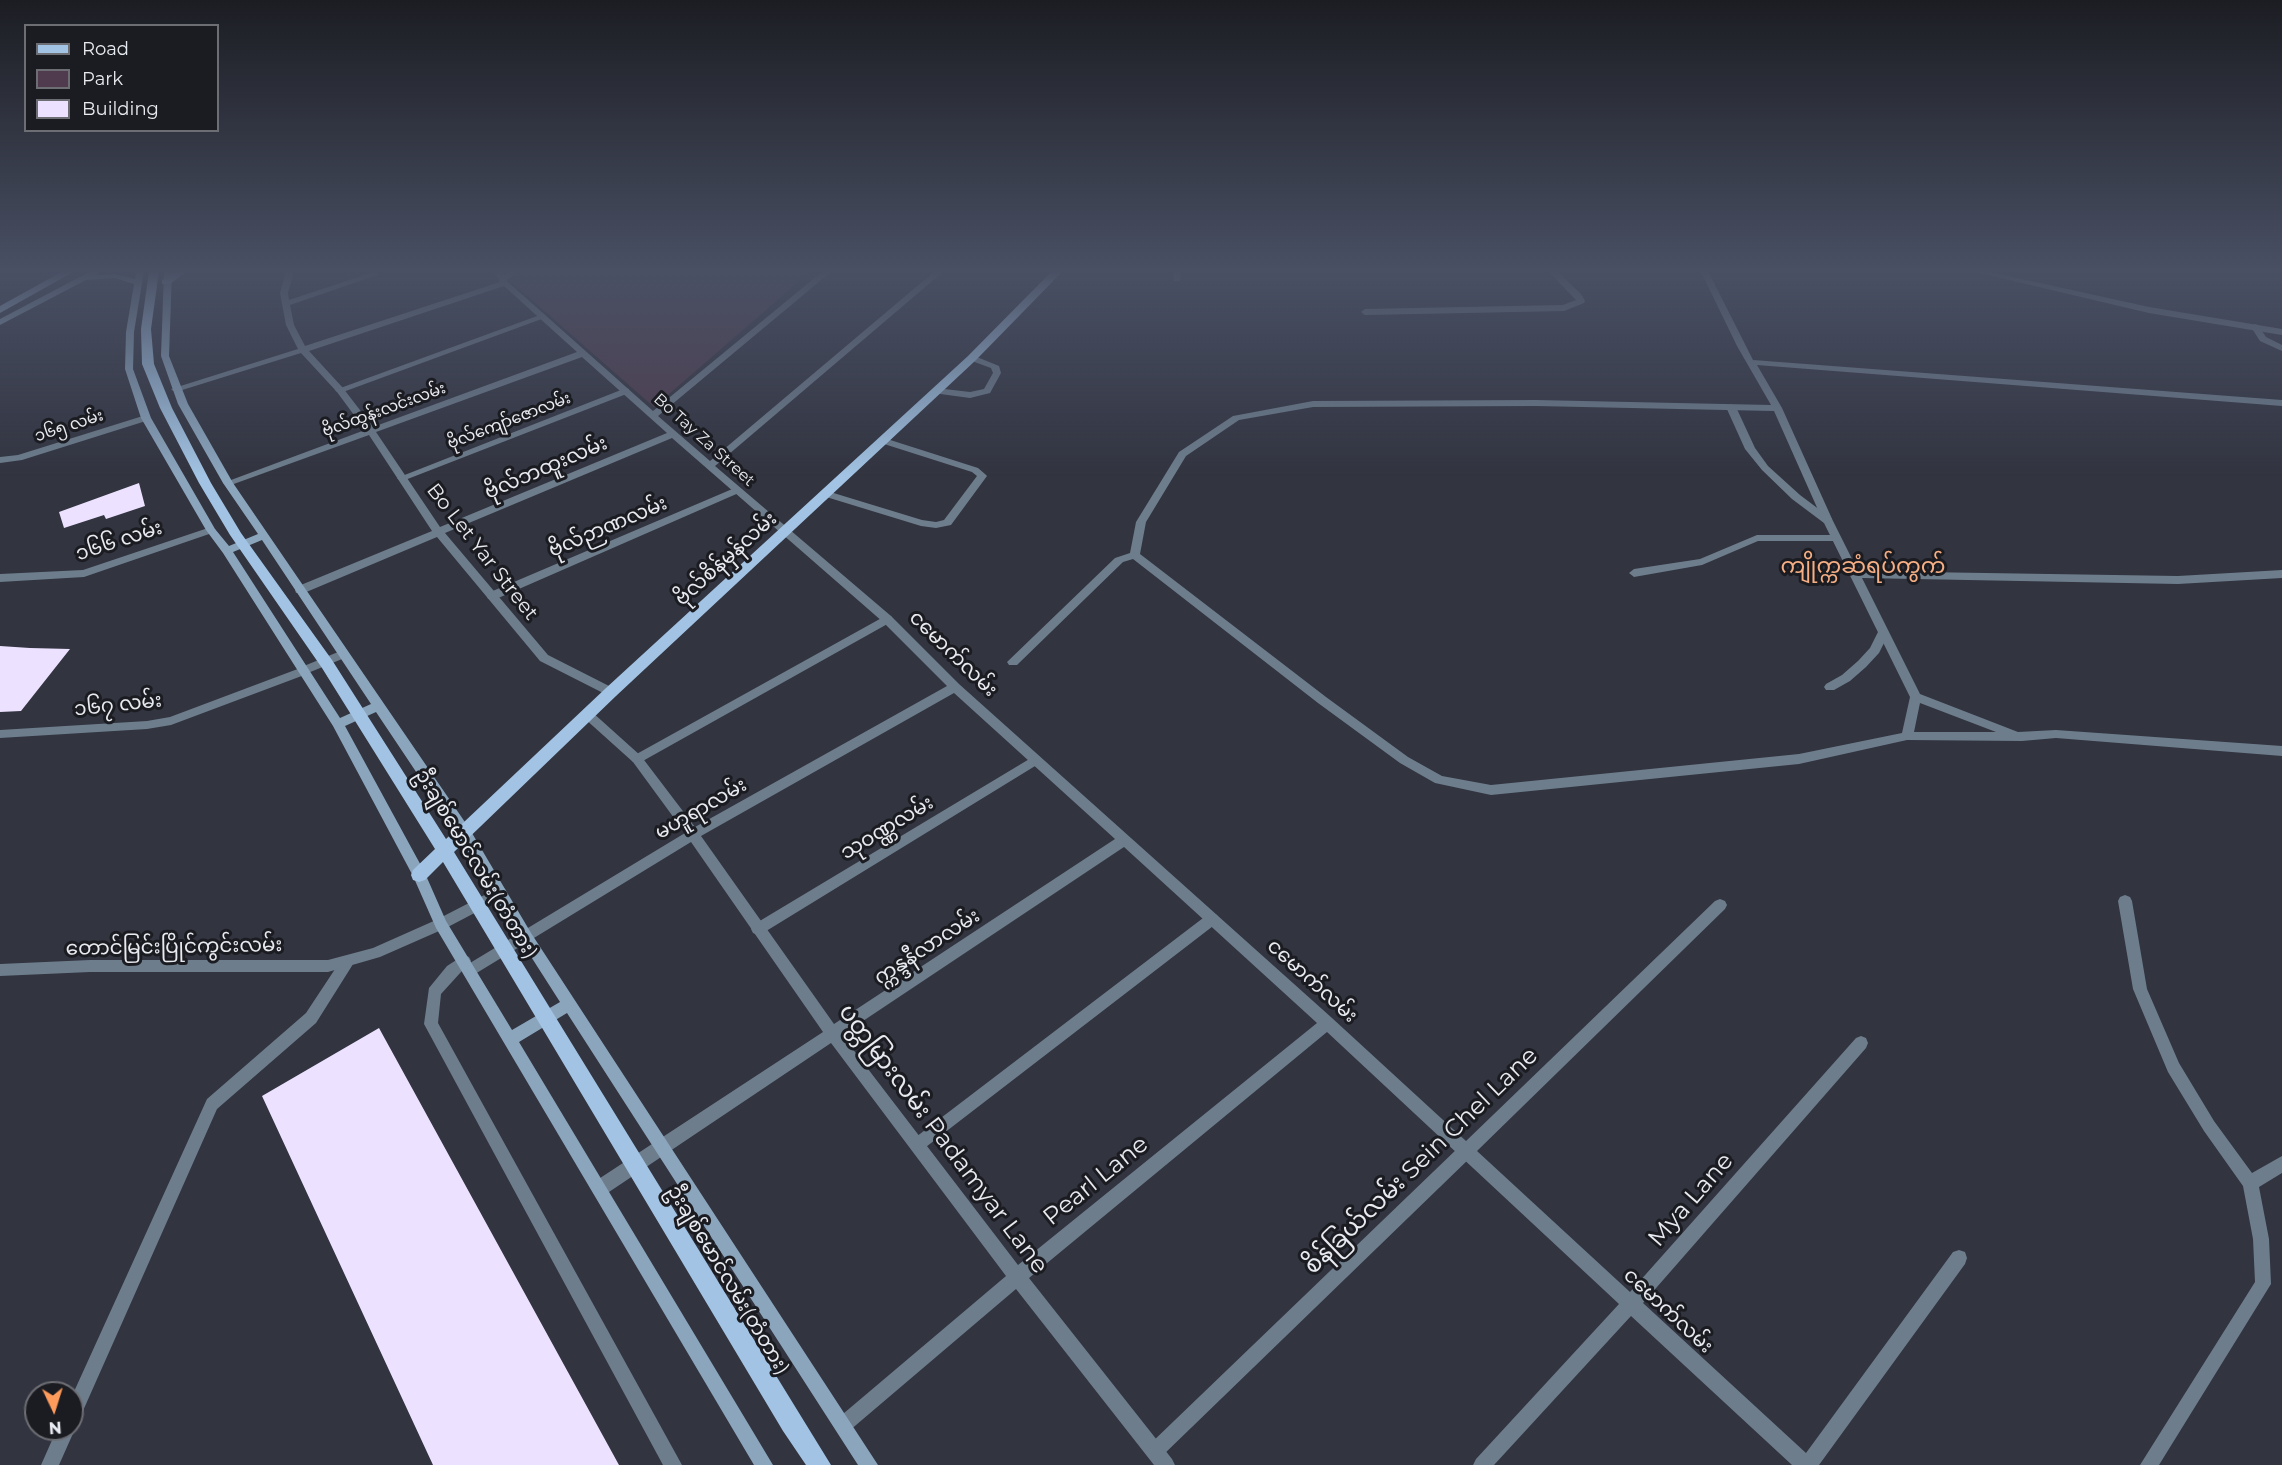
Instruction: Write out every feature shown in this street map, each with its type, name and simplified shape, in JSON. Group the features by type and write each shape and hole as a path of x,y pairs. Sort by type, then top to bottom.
{"main road":[{"path":"130,339 129,369 146,418 211,530 227,551 338,724 419,875 441,924 764,1465"},
{"name":"ဦးချစ်မောင်လမ်း(တံတား)","path":"147,339 148,364 166,408 205,483 236,535 327,664 432,830 785,1413 820,1465"},
{"path":"165,339 165,356 176,389 228,483 464,832 526,937 869,1465"},
{"name":"ဗိုလ်စိန်မှန်လမ်း","path":"419,875 611,692 828,494 990,339"},
{"path":"227,551 263,536"},
{"path":"338,724 378,706"},
{"path":"511,1039 569,1004"}],"street":[{"name":"Bo Let Yar Street","path":"297,339 303,350 340,390 370,430 439,533 544,658 611,692"},
{"path":"176,389 334,339"},
{"path":"340,390 481,339"},
{"name":"Bo Tay Za Street","path":"568,339 785,533"},
{"path":"653,415 745,339"},
{"path":"709,466 859,339"},
{"path":"1740,339 1777,408 1836,538 1916,697 1907,736"},
{"path":"2264,339 2282,348"},
{"name":"ဗိုလ်ထွန်းလင်းလမ်း","path":"228,483 584,353"},
{"path":"936,391 970,395 987,391 997,374 995,366 972,358"},
{"path":"1752,362 2282,403"},
{"name":"ဗိုလ်ကျော်ဇောလမ်း","path":"402,478 626,391"},
{"path":"1135,555 1141,522 1182,454 1236,418 1313,404 1536,403 1777,408"},
{"path":"1731,407 1750,449 1765,468 1796,497 1828,521"},
{"name":"၁၆၅ လမ်း","path":"0,460 19,458 146,418"},
{"name":"ဗိုလ်ဘထူးလမ်း","path":"300,590 673,434"},
{"path":"828,494 921,523 936,525 947,523 982,476 975,470 884,441"},
{"name":"ဗိုလ်ဉာဏလမ်း","path":"492,596 737,490"},
{"name":"၁၆၆ လမ်း","path":"0,578 84,573 211,530"},
{"name":"ငမောက်လမ်း","path":"785,533 886,620 955,687 1327,1023 1630,1305 1807,1465"},
{"path":"1634,573 1702,562 1757,538 1836,538"},
{"path":"1012,662 1119,560 1135,555"},
{"path":"1135,555 1404,760 1439,780 1491,790 1799,759 1907,736 2022,737 2056,734 2282,751"},
{"path":"1854,574 2178,580 2282,574"},
{"path":"637,759 886,620"},
{"path":"1830,687 1846,678 1862,664 1875,650 1883,633"},
{"name":"၁၆၇ လမ်း","path":"0,734 147,725 171,720 343,654"},
{"name":"မဟူရာလမ်း","path":"673,1465 431,1024 434,992 452,970 526,937 693,834 955,687"},
{"path":"1916,697 2022,737"},
{"name":"ပတ္တမြားလမ်း Padamyar Lane","path":"588,715 637,759 693,834 832,1033 1017,1277 1160,1458"},
{"name":"သုဝဏ္ဏလမ်း","path":"758,929 1036,760"},
{"name":"က္ကန္ဒနီလာလမ်း","path":"600,1188 1124,840"},
{"name":"တောင်မြင်းပြိုင်ကွင်းလမ်း","path":"0,970 90,966 328,966 375,953 441,924 500,893"},
{"path":"2125,901 2140,989 2173,1067 2209,1126 2250,1183 2261,1239 2263,1284 2149,1465"},
{"name":"စိန်ခြယ်လမ်း Sein Chel Lane","path":"1160,1458 1465,1152 1720,905"},
{"path":"917,1145 1212,919"},
{"path":"84,1389 212,1104 311,1018 348,961"},
{"name":"Pearl Lane","path":"843,1425 1017,1277 1327,1023"},
{"name":"Mya Lane","path":"1482,1465 1630,1305 1861,1043"},
{"path":"2250,1183 2282,1164"},
{"path":"1807,1465 1959,1258"},
{"path":"50,1465 61,1441"}],"green space":[{"path":"577,339 732,339 654,407"}],"building":[{"path":"139,483 145,506 106,519 104,515 64,528 59,512"},
{"path":"0,646 70,649 21,711 0,712"},
{"path":"379,1028 619,1465 433,1465 262,1096"}],"district":[{"name":"ကျိုက္ကဆံရပ်ကွက်","path":"1863,567"}]}
